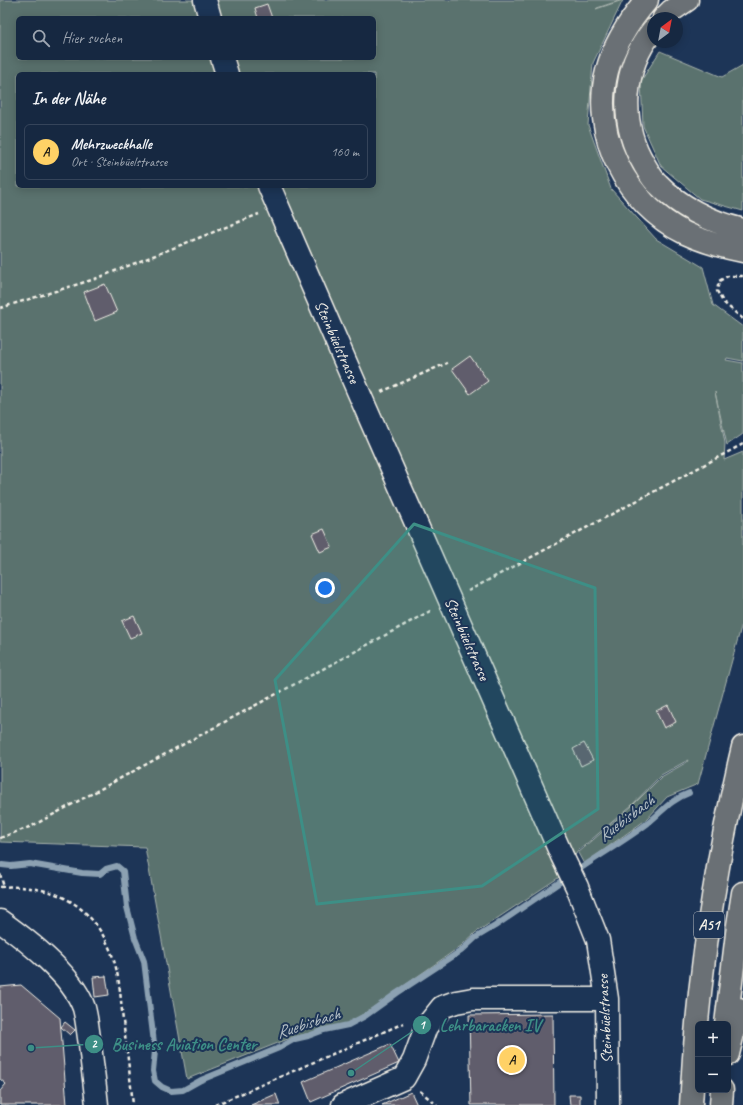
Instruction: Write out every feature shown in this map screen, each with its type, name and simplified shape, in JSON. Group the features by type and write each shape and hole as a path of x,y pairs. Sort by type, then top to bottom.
{"highway":[{"path":"647,0 636,13 618,41 607,71 603,102 608,138 613,154 631,187 641,200 655,212 689,235 719,246 743,251"},
{"path":"670,12 687,0"},
{"path":"647,39 634,64 627,97 629,126 639,156 656,183 682,205 715,221 743,230"},
{"name":"A51","path":"691,1105 696,1033 709,921 730,806 743,747"},
{"name":"A51","path":"726,1021 743,893"},
{"path":"731,1042 743,993"},
{"path":"721,1105 722,1093"}],"street":[{"path":"205,0 209,16"},
{"path":"223,60 226,72"},
{"name":"Steinbüelstrasse","path":"270,188 562,856 577,887 598,940 607,999 608,1105"},
{"path":"0,921 24,938 63,974 78,995 84,1008 87,1025 97,1105"},
{"path":"343,1105 404,1078 414,1060 426,1027 442,1007 456,1002 473,999 607,999"}],"path":[{"path":"0,308 95,279 278,207"},
{"path":"743,276 728,276 719,281 717,291 723,302 743,319"},
{"path":"362,400 447,363"},
{"path":"0,838 32,826 450,600 743,444"},
{"path":"0,874 4,886"},
{"path":"0,887 22,887 46,890 61,896 76,905 89,916 101,932 115,964 133,1105"},
{"path":"215,1105 405,1022"}],"highlighted area":[{"path":"414,524 595,588 598,809 482,886 317,904 275,680"}],"green space":[{"path":"0,0 621,0 596,9 623,0 593,63 588,125 611,189 656,239 703,267 713,305 743,327 743,361 727,358 726,360 743,363 743,434 727,445 715,392 725,443 724,460 743,452 743,620 698,784 667,797 647,819 584,864 578,853 632,806 661,777 688,760 661,775 632,805 578,851 558,878 475,933 461,946 347,1024 293,1037 187,1079 145,847 0,842"},
{"path":"660,51 722,77 743,65 743,211 700,199 661,166 643,126 641,81"}],"building":[{"path":"267,4 271,16 257,16 255,8"},
{"path":"105,284 117,312 95,321 84,292"},
{"path":"470,356 488,381 470,394 452,369"},
{"path":"324,529 332,547 320,552 312,534"},
{"path":"134,616 142,633 130,638 122,621"},
{"path":"668,705 676,722 664,728 656,711"},
{"path":"584,743 593,760 581,766 573,749"},
{"path":"106,976 109,995 95,997 93,977"},
{"path":"21,985 60,1018 67,1105 0,1105 0,1091 6,1084 0,1079 0,987"},
{"path":"553,1014 554,1105 471,1105 469,1015"},
{"path":"65,1022 75,1030 70,1035 61,1027"},
{"path":"390,1044 399,1063 311,1102 303,1082"},
{"path":"411,1092 417,1105 382,1105"},
{"path":"276,1094 280,1105 251,1105"},
{"path":"569,1095 580,1095 580,1105 570,1105"}],"waterway":[{"name":"Ruebisbach","path":"581,868 640,829 672,802 689,793"},
{"name":"Ruebisbach","path":"2,865 11,866 30,864 82,873 100,874 106,869 117,866 123,871 127,907 135,938 144,961 155,1051 153,1071 155,1081 162,1087 171,1091 183,1090 201,1080 279,1048 295,1039 324,1030 348,1025 365,1016 461,951 475,938 560,882"}],"place":[{"name":"Business Aviation Center","path":"31,1048"},
{"name":"Mehrzweckhalle","path":"512,1060"},
{"name":"Lehrbaracken IV","path":"351,1073"}]}
